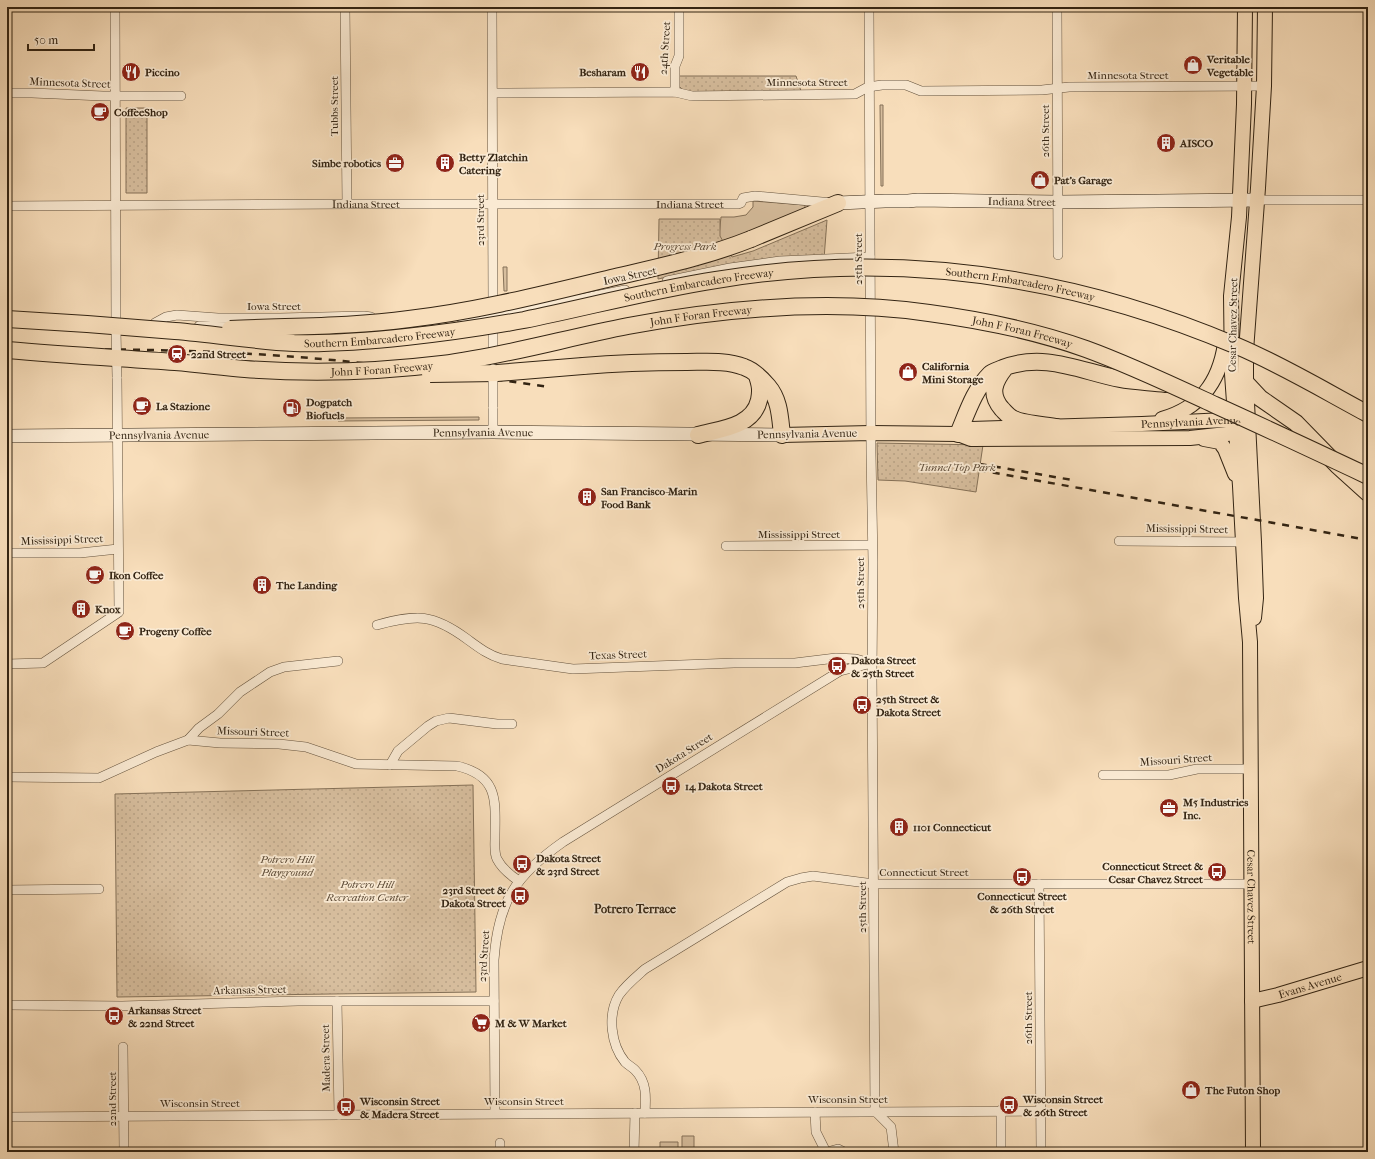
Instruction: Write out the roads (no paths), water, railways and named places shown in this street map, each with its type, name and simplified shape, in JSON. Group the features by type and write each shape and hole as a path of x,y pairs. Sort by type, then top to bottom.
{"highway":[{"path":"177,331 376,323 444,315 516,300 729,248 838,203"},
{"name":"Southern Embarcadero Freeway","path":"7,319 177,331 295,343 381,339 482,327 678,287 754,274 829,268 864,267 941,270 1019,280 1058,288 1103,299 1170,320 1240,347 1368,414"},
{"name":"John F Foran Freeway","path":"7,350 246,369 328,372 367,371 442,364 517,351 628,326 749,310 833,306 924,312 1009,328 1083,348 1172,385 1368,476"},
{"path":"328,372 441,374 497,373 640,362 698,362 735,364 752,371 768,386 774,395 779,407 782,435"},
{"path":"958,434 980,385 991,373 1009,366 1033,362 1054,362 1120,379 1172,385"},
{"path":"1009,366 997,379 994,387 998,404 1008,415 1016,420 1057,427"},
{"path":"698,435 734,425 749,418 759,403 761,386 757,376"},
{"path":"1246,383 1260,398 1296,423 1368,493"},
{"path":"1240,426 1277,425 1306,434"}],"main road":[{"name":"Cesar Chavez Street","path":"1245,7 1245,86 1240,201 1231,296 1232,374 1240,426 1249,542"},
{"name":"Cesar Chavez Street","path":"1253,1152 1250,642 1256,598 1240,486 1240,426 1246,383 1246,352 1264,86 1264,7"},
{"name":"Indiana Street","path":"838,203 918,200 1058,202 1257,200"},
{"path":"1142,424 1172,416 1187,409 1204,395 1215,380 1222,360 1231,296"},
{"name":"Pennsylvania Avenue","path":"958,434 971,429 1142,424 1240,426"},
{"name":"Pennsylvania Avenue","path":"7,436 493,432 698,435 871,433 958,434 971,439 1190,438 1240,426"},
{"path":"1190,438 1215,440 1220,442 1225,450 1240,486"},
{"name":"Evans Avenue","path":"1252,1001 1278,995 1368,968"}],"street":[{"path":"7,664 43,663 119,612 116,377 115,7"},
{"name":"Tubbs Street","path":"345,7 346,204"},
{"name":"23rd Street","path":"492,7 493,432"},
{"name":"24th Street","path":"674,92 675,66 678,56 679,7"},
{"name":"25th Street","path":"869,7 868,88 870,202 875,1111"},
{"name":"26th Street","path":"1057,7 1058,255"},
{"name":"Minnesota Street","path":"493,92 674,92 692,96 854,94 868,88 882,85 906,85 921,91 1264,86"},
{"name":"Minnesota Street","path":"7,93 181,96"},
{"name":"Indiana Street","path":"7,206 738,204 741,203 743,198 755,196 817,200 838,203"},
{"name":"Indiana Street","path":"1257,200 1368,200"},
{"name":"Iowa Street","path":"116,327 154,323 166,317 177,315 218,318 364,316 394,321 493,316 730,268 780,261 870,257"},
{"name":"Mississippi Street","path":"1119,541 1249,542"},
{"name":"Mississippi Street","path":"726,546 872,545"},
{"name":"Mississippi Street","path":"7,553 80,553 118,549"},
{"name":"Texas Street","path":"377,625 407,618 432,619 450,626 492,656 502,659 573,669 794,662 836,658 856,659 872,663"},
{"path":"188,740 199,728 218,714 240,692 270,672 284,667 338,661"},
{"name":"Dakota Street","path":"519,881 534,864 576,834 840,671 872,663"},
{"path":"390,765 398,751 436,720 449,718 497,724 512,724"},
{"name":"Missouri Street","path":"7,777 99,778 156,752 188,740 220,743 293,745 306,747 356,764 457,766 480,774 492,792 495,806 496,858 501,867 519,881"},
{"name":"Missouri Street","path":"1103,775 1169,775 1197,769 1251,769"},
{"name":"Connecticut Street","path":"646,1113 646,1097 643,1083 636,1070 625,1062 613,1038 612,1022 618,996 627,985 645,969 787,882 813,876 874,884 1251,884"},
{"name":"23rd Street","path":"494,1113 494,960 496,938 500,918 509,896 519,881"},
{"name":"26th Street","path":"1039,884 1041,1152"},
{"path":"7,890 99,889"},
{"name":"Arkansas Street","path":"7,1005 122,1006 337,1001 494,1001"},
{"name":"Madera Street","path":"337,1001 339,1115"},
{"name":"22nd Street","path":"123,1047 124,1152"},
{"path":"1001,1110 1001,1152"},
{"path":"875,1111 892,1127 894,1152"},
{"name":"Wisconsin Street","path":"7,1117 635,1112 1040,1111"},
{"path":"634,1152 635,1112"},
{"path":"815,1112 816,1132 827,1152 838,1150 844,1152"}],"railway":[{"path":"7,350 91,349 259,354 343,361 550,387"},
{"path":"980,464 1072,480"},
{"path":"979,470 1368,540"}],"place":[{"name":"Veritable Vegetable","path":"1193,65"},
{"name":"Piccino","path":"131,72"},
{"name":"Besharam","path":"640,72"},
{"name":"CoffeeShop","path":"100,112"},
{"name":"AISCO","path":"1166,143"},
{"name":"Simbe robotics","path":"395,163"},
{"name":"Betty Zlatchin Catering","path":"445,163"},
{"name":"Pat's Garage","path":"1040,180"},
{"name":"22nd Street","path":"177,354"},
{"name":"California Mini Storage","path":"908,372"},
{"name":"La Stazione","path":"142,406"},
{"name":"Dogpatch Biofuels","path":"292,408"},
{"name":"San Francisco-Marin Food Bank","path":"587,497"},
{"name":"Ikon Coffee","path":"95,575"},
{"name":"The Landing","path":"262,585"},
{"name":"Knox","path":"81,609"},
{"name":"Progeny Coffee","path":"125,631"},
{"name":"Dakota Street & 25th Street","path":"837,666"},
{"name":"25th Street & Dakota Street","path":"862,705"},
{"name":"14 Dakota Street","path":"671,786"},
{"name":"M5 Industries Inc.","path":"1169,808"},
{"name":"1101 Connecticut","path":"899,827"},
{"name":"Dakota Street & 23rd Street","path":"522,864"},
{"name":"Connecticut Street & Cesar Chavez Street","path":"1217,872"},
{"name":"Connecticut Street & 26th Street","path":"1022,877"},
{"name":"23rd Street & Dakota Street","path":"520,896"},
{"name":"Arkansas Street & 22nd Street","path":"114,1016"},
{"name":"M & W Market","path":"481,1023"},
{"name":"The Futon Shop","path":"1191,1090"},
{"name":"Wisconsin Street & 26th Street","path":"1009,1105"},
{"name":"Wisconsin Street & Madera Street","path":"346,1107"}],"district":[{"name":"Potrero Terrace","path":"635,909"}],"park label":[{"name":"Progress Park","path":"685,246"},
{"name":"Tunnel Top Park","path":"957,467"},
{"name":"Potrero Hill Playground","path":"287,865"},
{"name":"Potrero Hill Recreation Center","path":"367,890"}]}
